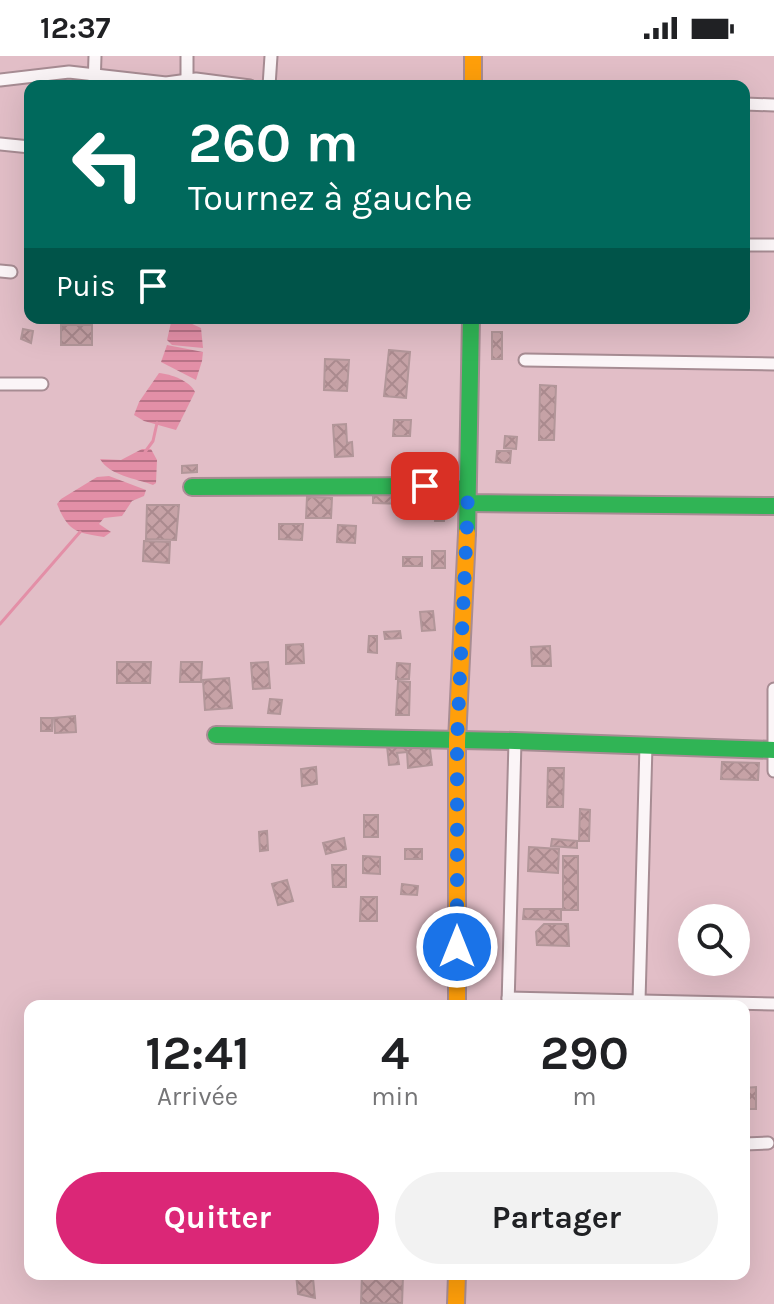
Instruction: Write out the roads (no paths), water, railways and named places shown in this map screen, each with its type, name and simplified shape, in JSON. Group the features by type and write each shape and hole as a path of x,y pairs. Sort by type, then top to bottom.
{"street":[{"path":"0,80 69,72 94,80 95,56"},
{"path":"187,56 187,80 207,80"},
{"path":"269,80 271,56"},
{"path":"473,56 473,80"},
{"path":"750,104 774,105"},
{"path":"0,144 24,146"},
{"path":"750,245 774,245"},
{"path":"457,1000 457,741 468,503 471,324"},
{"path":"525,360 774,364"},
{"path":"0,384 42,384"},
{"path":"192,487 454,486 468,503 774,506"},
{"path":"774,689 774,771"},
{"path":"216,735 773,750"},
{"path":"508,1000 515,741"},
{"path":"639,1000 646,745"},
{"path":"750,1003 774,1004"},
{"path":"750,1144 768,1143"},
{"path":"456,1304 458,1280"}],"waterway":[{"path":"145,452 153,441 157,423"},
{"path":"0,624 80,532"}]}
